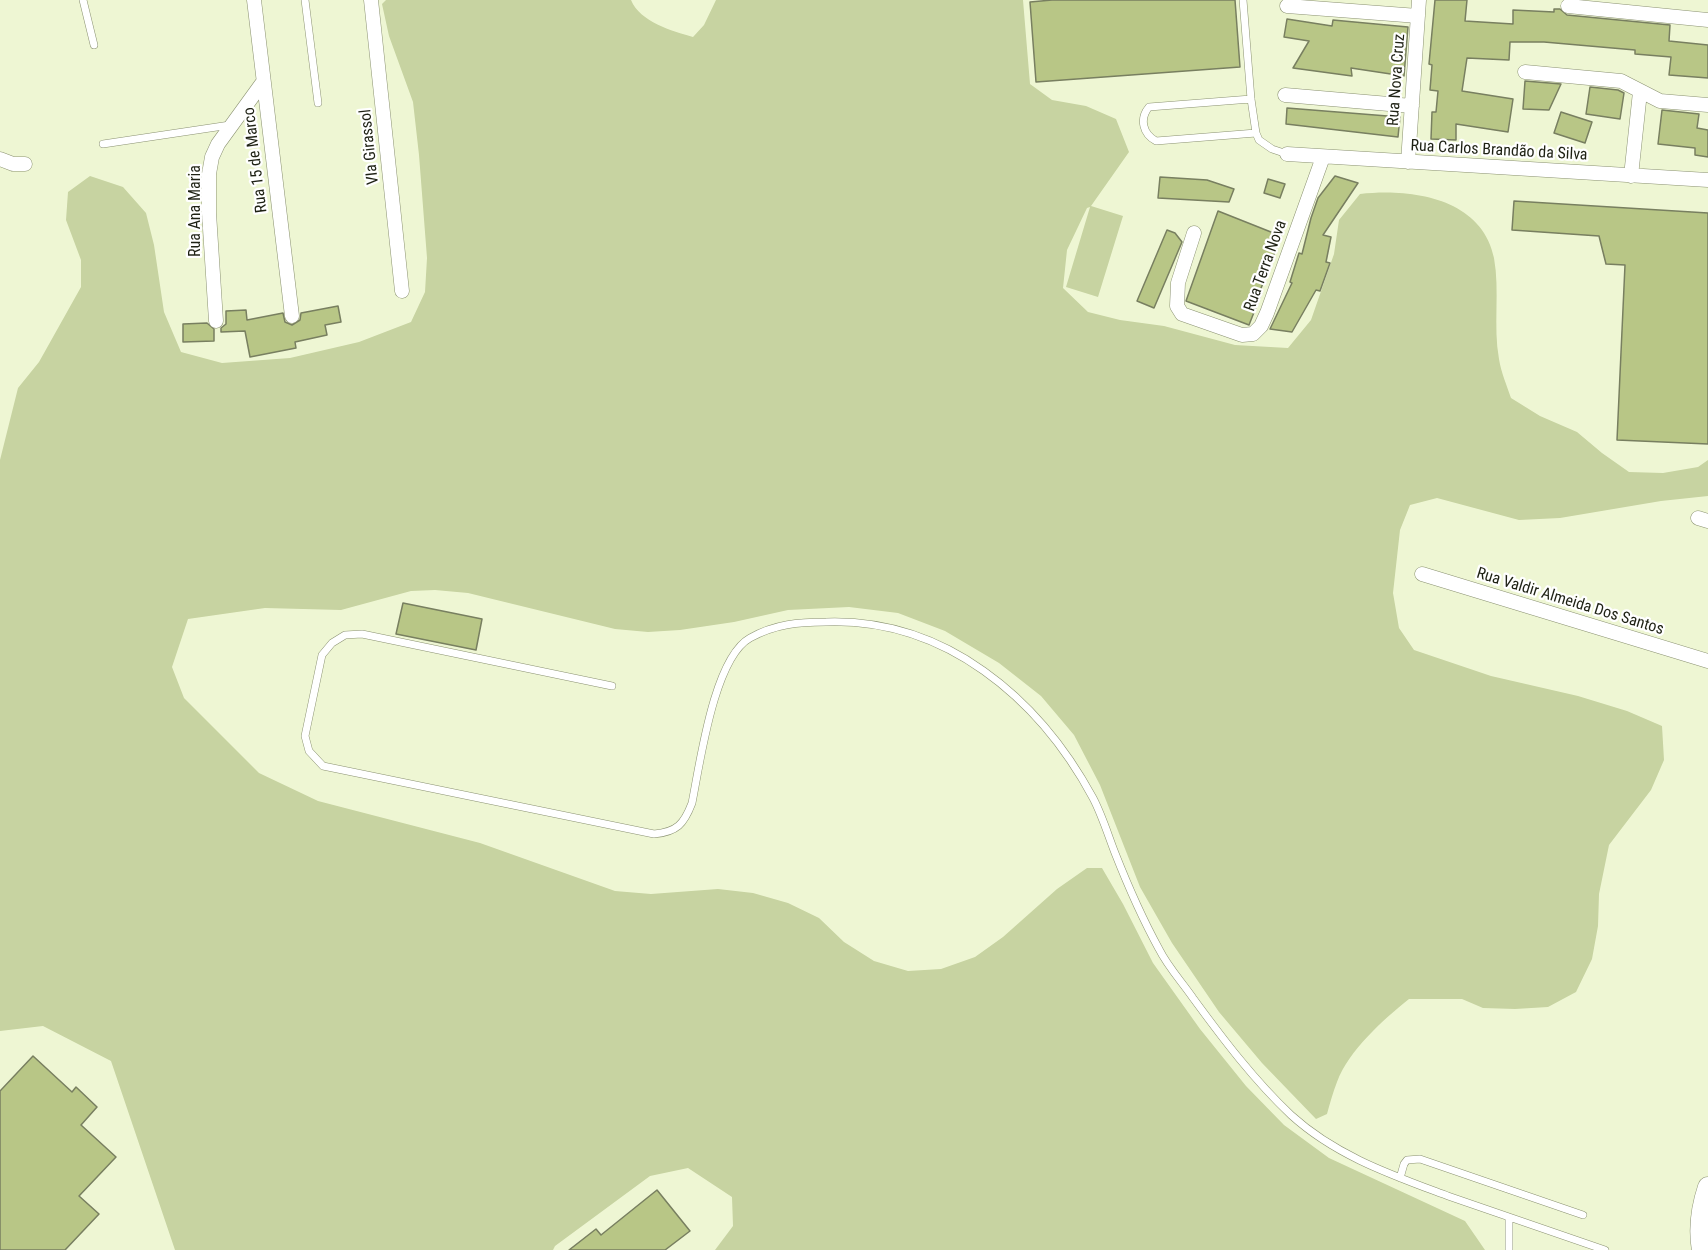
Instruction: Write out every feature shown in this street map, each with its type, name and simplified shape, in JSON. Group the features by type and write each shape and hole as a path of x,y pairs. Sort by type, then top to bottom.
{"main road":[{"path":"1702,1250 1701,1209 1708,1187"}],"street":[{"name":"Rua 15 de Marco","path":"254,0 292,316"},
{"name":"VIa Girassol","path":"371,0 402,291"},
{"name":"Rua Nova Cruz","path":"1408,162 1419,0"},
{"path":"1287,6 1418,16"},
{"path":"1568,6 1708,20"},
{"path":"1525,72 1621,81 1660,101 1708,105"},
{"name":"Rua Ana Maria","path":"216,321 209,213 209,174 212,158 218,144 263,82"},
{"path":"1631,176 1640,92"},
{"path":"1285,95 1412,106"},
{"name":"Rua Carlos Brandão da Silva","path":"1287,154 1708,180"},
{"name":"Rua Terra Nova","path":"1194,233 1178,283 1177,306 1182,314 1242,334 1252,334 1261,326 1268,313 1323,157"},
{"path":"0,159 13,164 25,164"},
{"name":"Rua Valdir Almeida Dos Santos","path":"1422,574 1708,661"}],"lane":[{"path":"83,0 94,45"},
{"path":"304,0 318,103"},
{"path":"1243,0 1256,133 1259,140 1272,149 1287,154"},
{"path":"1251,99 1149,108 1144,114 1143,122 1145,131 1150,138 1156,141 1256,133"},
{"path":"103,144 233,125"},
{"path":"612,686 362,634 345,634 332,643 322,655 305,736 309,751 324,766 654,834 669,832 677,827 688,814 715,697 727,663 747,639 788,623 850,621 897,628 946,646 995,678 1033,712 1064,751 1094,800 1133,898 1161,953 1209,1021 1254,1078 1292,1116 1335,1149 1375,1169 1605,1250"},
{"path":"1400,1178 1407,1160 1416,1158 1583,1215"},
{"path":"1509,1217 1509,1250"}],"green space":[{"path":"386,0 631,0 635,8 649,20 693,37 704,25 716,0 1023,0 1030,84 1052,100 1086,106 1116,119 1129,152 1091,206 1123,216 1098,297 1066,287 1090,207 1087,208 1067,250 1063,288 1088,312 1120,320 1164,326 1235,345 1288,348 1311,320 1334,254 1339,220 1360,194 1401,193 1422,196 1442,201 1460,210 1475,222 1487,238 1496,270 1497,347 1511,398 1540,416 1577,432 1629,472 1663,473 1698,467 1708,460 1708,496 1661,501 1560,518 1519,520 1437,498 1410,505 1400,530 1393,593 1399,628 1414,650 1491,676 1578,696 1627,711 1662,726 1664,760 1651,790 1609,845 1599,894 1598,926 1592,959 1576,992 1548,1007 1515,1009 1483,1008 1462,999 1409,999 1358,1047 1342,1070 1327,1114 1316,1119 1262,1063 1219,1012 1172,943 1140,887 1100,785 1074,735 1041,696 999,663 945,631 898,613 849,607 788,610 734,622 648,632 615,629 468,593 435,590 411,591 341,610 265,608 188,619 172,667 184,698 259,773 318,801 480,843 615,891 651,894 718,889 753,893 788,903 819,918 844,942 874,961 908,971 941,969 975,957 1003,937 1057,889 1087,868 1102,868 1153,963 1200,1029 1246,1086 1284,1125 1329,1158 1465,1221 1485,1250 715,1250 733,1226 732,1197 688,1168 650,1176 555,1246 553,1250 175,1250 111,1061 43,1026 0,1031 0,460 18,388 39,362 81,287 81,260 66,220 68,192 90,176 123,187 146,213 154,245 164,312 181,352 222,363 290,358 359,342 411,322 425,292 427,258 413,102 389,36 382,4"}],"building":[{"path":"1235,0 1240,67 1036,82 1030,2"},
{"path":"1435,0 1467,0 1465,21 1513,24 1513,10 1554,12 1554,9 1560,9 1567,15 1670,25 1669,41 1708,45 1708,78 1669,75 1671,57 1635,54 1635,50 1544,42 1510,42 1509,60 1467,58 1462,91 1513,99 1508,132 1456,124 1456,140 1431,139 1432,112 1436,112 1438,91 1430,90 1432,65 1429,64"},
{"path":"1287,19 1332,26 1333,20 1408,27 1404,76 1351,68 1352,76 1293,68 1309,41 1284,37"},
{"path":"1525,81 1561,84 1549,110 1523,109"},
{"path":"1590,87 1618,90 1624,93 1620,119 1586,114"},
{"path":"1287,108 1400,117 1398,137 1286,124"},
{"path":"1662,110 1699,114 1697,128 1708,130 1708,157 1695,155 1695,148 1658,144"},
{"path":"1561,112 1592,122 1585,143 1554,133"},
{"path":"1335,176 1358,183 1323,235 1331,237 1326,262 1330,263 1320,291 1316,290 1292,332 1270,329 1292,283 1290,282 1299,253 1302,254 1318,198"},
{"path":"1160,177 1207,180 1234,189 1229,202 1158,198"},
{"path":"1268,179 1285,184 1280,198 1264,193"},
{"path":"1514,201 1708,213 1708,444 1617,440 1625,265 1606,264 1599,236 1512,230"},
{"path":"1218,211 1281,236 1249,325 1186,301"},
{"path":"1167,230 1175,233 1182,242 1154,308 1137,301"},
{"path":"338,306 341,322 325,325 327,335 295,342 296,348 250,357 245,331 221,332 221,328 226,324 226,311 246,310 247,320 283,313 285,322 292,325 300,320 301,313"},
{"path":"207,323 214,329 214,341 183,342 183,324"},
{"path":"403,603 482,619 476,650 396,634"},
{"path":"33,1056 72,1092 76,1087 97,1107 81,1125 116,1157 79,1196 99,1214 65,1250 0,1250 0,1091"},
{"path":"657,1190 690,1231 665,1250 569,1250 596,1229 601,1235"}]}
